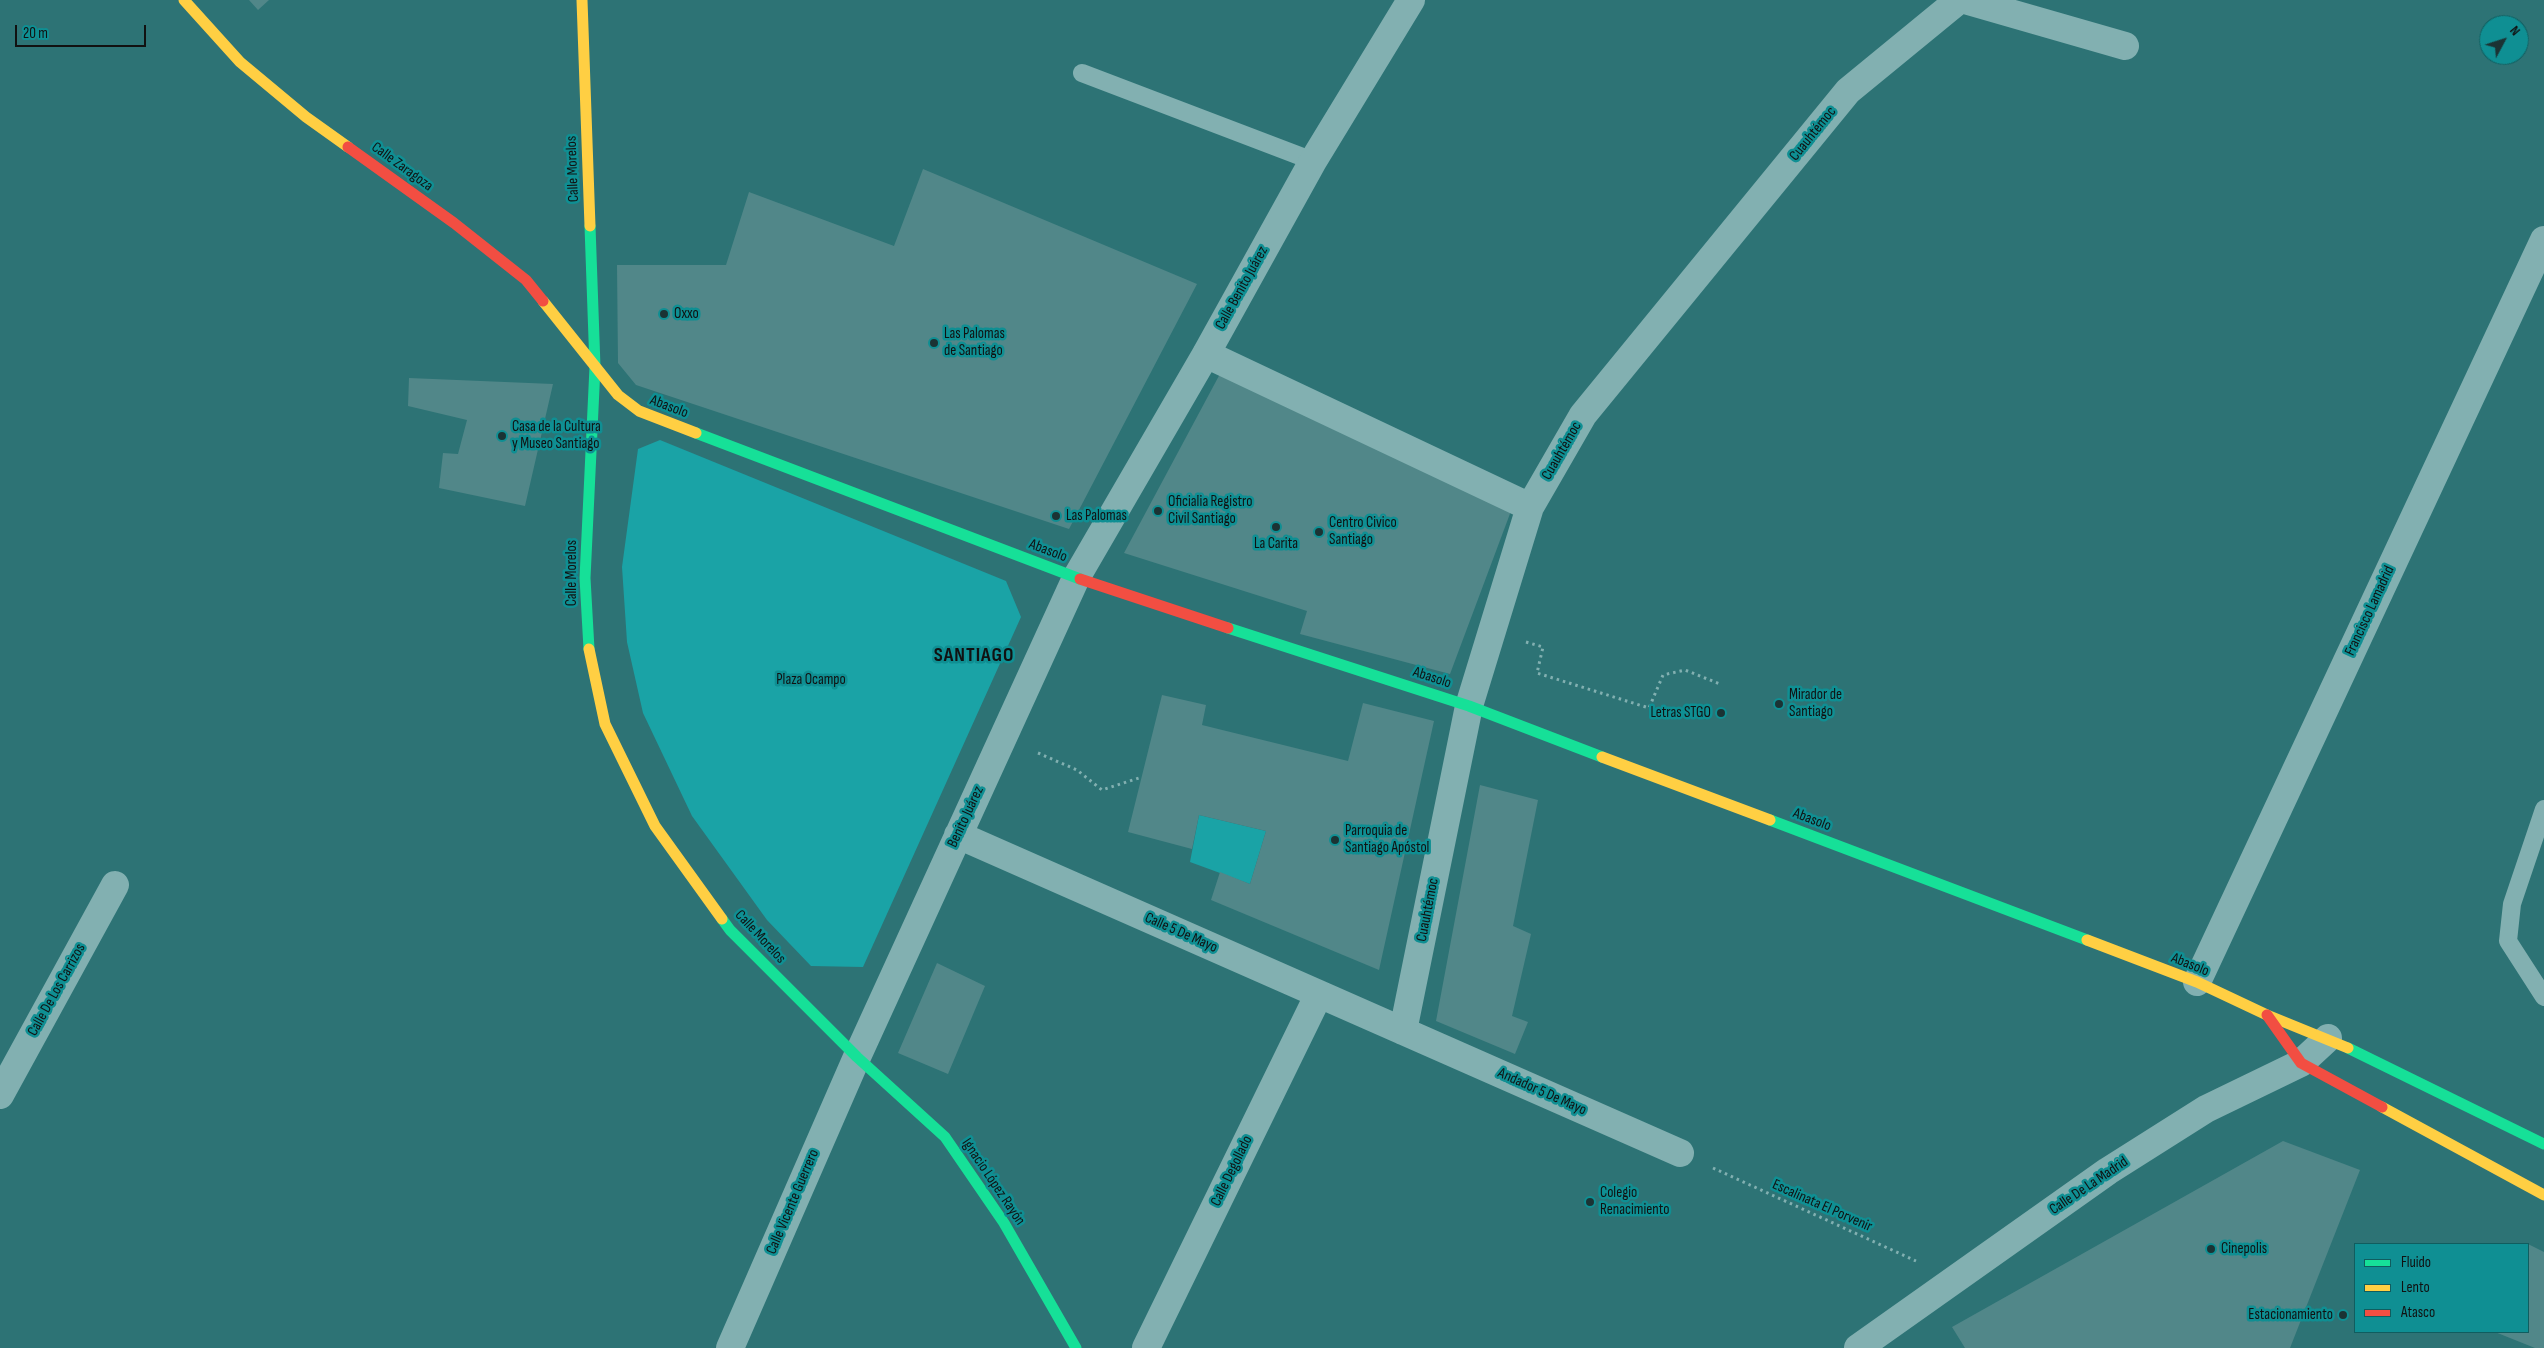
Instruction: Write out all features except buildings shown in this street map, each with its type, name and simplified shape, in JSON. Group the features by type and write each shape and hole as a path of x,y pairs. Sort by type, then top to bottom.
{"street":[{"name":"Calle Zaragoza","path":"184,0 240,62 306,117 454,223 526,280 595,367"},
{"name":"Calle Morelos","path":"582,0 595,367 585,578 589,653 605,724 656,826 730,930 856,1056"},
{"name":"Calle Benito Juárez","path":"1076,578 1206,354 1313,161 1411,0"},
{"name":"Cuauhtémoc","path":"1403,1032 1469,706 1530,507 1583,415 1848,91 1959,0"},
{"path":"1965,0 2125,46"},
{"name":"Francisco Lamadrid","path":"2196,982 2544,240"},
{"path":"1206,354 1530,507"},
{"name":"Abasolo","path":"595,367 618,395 639,411 1076,578 1469,706 2196,982 2267,1015 2328,1038 2544,1144"},
{"name":"Benito Juárez","path":"856,1056 1076,578"},
{"name":"Calle 5 De Mayo","path":"958,835 1403,1032"},
{"name":"Calle De Los Carrizos","path":"0,1095 114,885"},
{"name":"Calle Degollado","path":"1146,1348 1318,994"},
{"name":"Abasolo","path":"2267,1015 2302,1063 2544,1195"},
{"name":"Andador 5 De Mayo","path":"1403,1032 1680,1153"},
{"name":"Calle De La Madrid","path":"1858,1348 2108,1171 2198,1114 2302,1063 2328,1038"},
{"name":"Calle Vicente Guerrero","path":"730,1348 856,1056"},
{"name":"Ignacio López Rayón","path":"856,1056 945,1137 1004,1223 1076,1348"}],"lane":[{"path":"1082,72 1313,161"},
{"path":"2544,810 2512,904 2508,941 2544,998"}],"path":[{"path":"1492,631 1543,647 1537,673 1649,708 1664,675 1686,670 1720,684"},
{"path":"1002,738 1077,770 1102,790 1142,777"},
{"name":"Escalinata El Porvenir","path":"1680,1153 1955,1279"}],"green space":[{"name":"Plaza Ocampo","path":"660,440 1006,581 1021,617 863,967 811,966 767,920 692,816 643,713 627,642 622,567 638,449"},
{"path":"1199,815 1266,831 1250,884 1190,862"}],"traffic: fast":[{"path":"589,649 585,578 595,367 590,226"},
{"path":"696,433 1080,579"},
{"path":"1228,628 1469,706 1602,757"},
{"path":"1770,820 2087,940"},
{"path":"722,919 730,930 857,1057 945,1137 1004,1223 1076,1348"},
{"path":"2348,1048 2544,1144"}],"traffic: slow":[{"path":"184,0 240,62 306,117 348,147"},
{"path":"582,0 590,226"},
{"path":"543,301 618,395 639,411 696,433"},
{"path":"589,649 605,724 655,826 722,919"},
{"path":"1602,757 1770,820"},
{"path":"2087,940 2197,982 2267,1015 2348,1048"},
{"path":"2382,1107 2544,1195"}],"traffic: jam":[{"path":"348,147 454,223 526,280 543,301"},
{"path":"1080,579 1228,628"},
{"path":"2267,1015 2301,1063 2382,1107"}],"place":[{"name":"Oxxo","path":"664,314"},
{"name":"Las Palomas de Santiago","path":"934,343"},
{"name":"Casa de la Cultura y Museo Santiago","path":"502,436"},
{"name":"Oficialia Registro Civil Santiago","path":"1158,511"},
{"name":"Las Palomas","path":"1056,516"},
{"name":"La Carita","path":"1276,527"},
{"name":"Centro Civico Santiago","path":"1319,532"},
{"name":"Mirador de Santiago","path":"1779,704"},
{"name":"Letras STGO","path":"1721,713"},
{"name":"Parroquia de Santiago Apóstol","path":"1335,840"},
{"name":"Colegio Renacimiento","path":"1590,1202"},
{"name":"Cinepolis","path":"2211,1249"},
{"name":"Estacionamiento","path":"2343,1315"}],"district":[{"name":"SANTIAGO","path":"974,656"}]}
